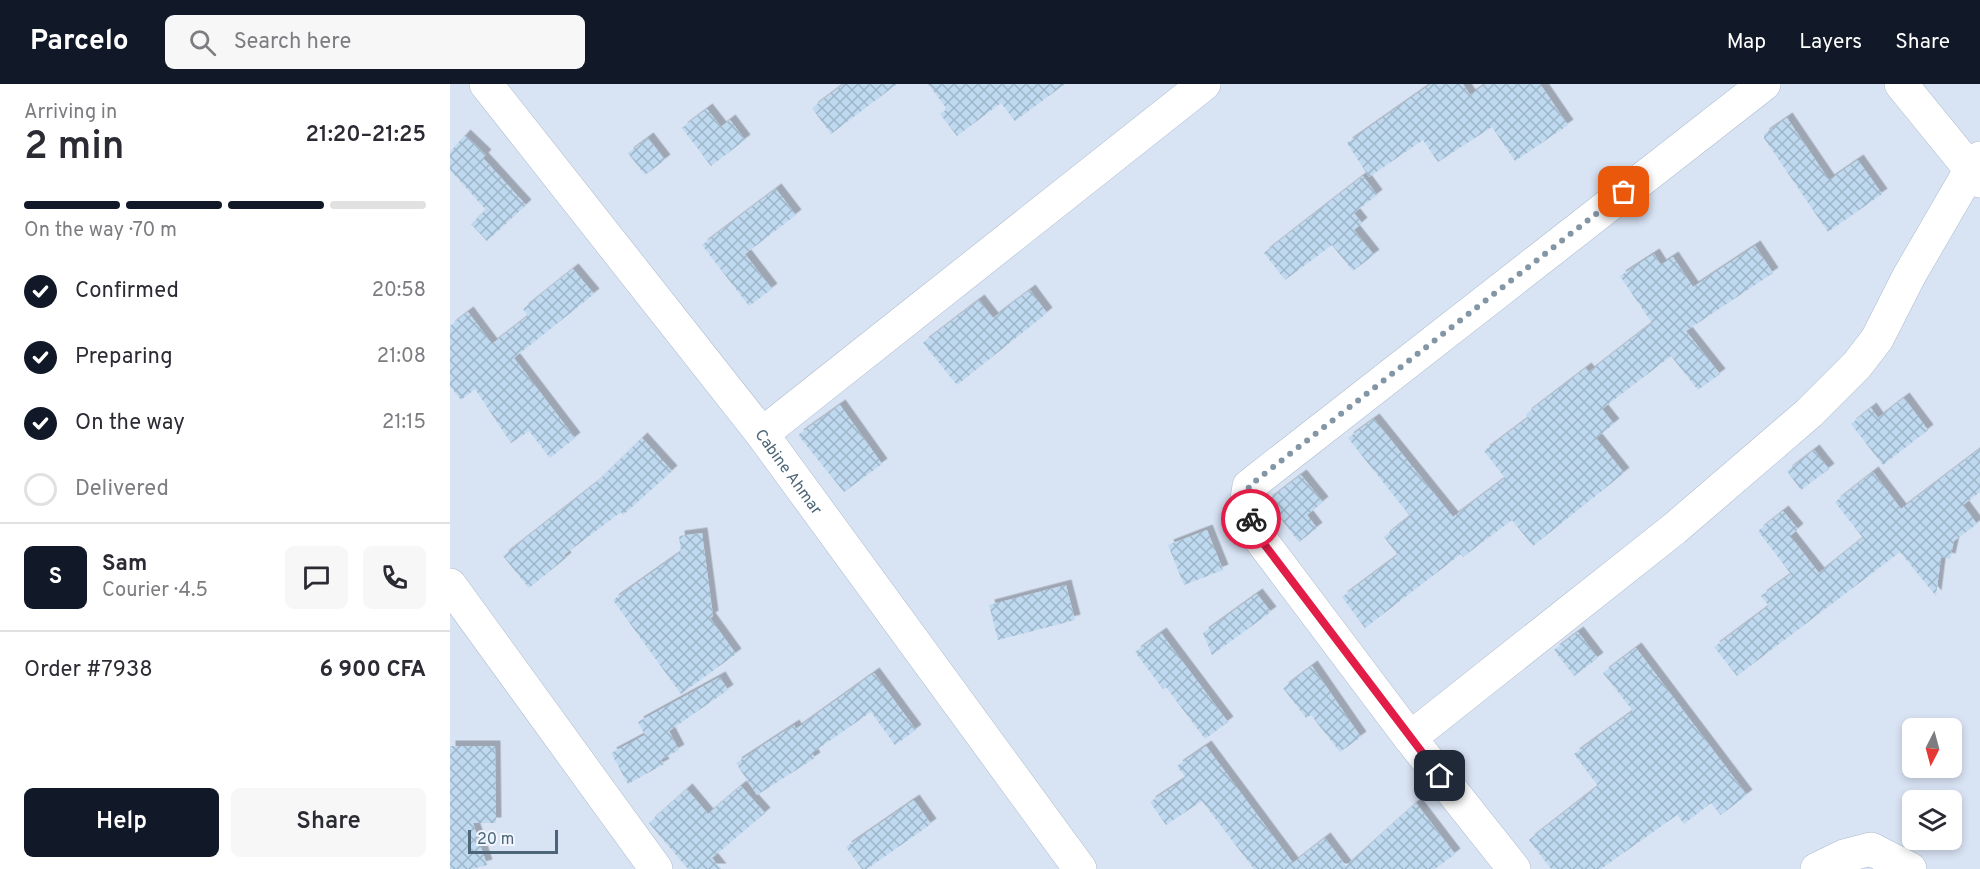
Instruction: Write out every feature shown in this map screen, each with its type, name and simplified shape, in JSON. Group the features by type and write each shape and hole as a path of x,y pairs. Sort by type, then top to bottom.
{"street":[{"name":"Cabine Ahmar","path":"486,84 762,434 1080,869"},
{"path":"762,434 1204,84"},
{"path":"1514,869 1410,738 1261,540 1246,506 1249,486 1764,84"},
{"path":"1410,738 1674,529 1809,413 1857,365 1877,339 1909,276 1977,169 1901,84"},
{"path":"450,585 656,869"},
{"path":"1816,869 1844,856 1871,849 1910,869"}],"shaded area":[{"path":"450,84 1980,84 1980,869 450,869"}],"building":[{"path":"844,84 897,84 831,134 812,108"},
{"path":"928,84 1065,84 1015,121 1001,103 957,136 940,114 947,109"},
{"path":"1431,84 1463,84 1470,95 1486,84 1540,84 1568,125 1515,161 1492,127 1438,162 1423,140 1369,177 1347,143"},
{"path":"707,109 721,127 730,120 745,140 711,166 682,128"},
{"path":"1787,118 1829,180 1858,160 1882,194 1828,232 1764,138 1764,134"},
{"path":"465,135 486,155 483,158 526,205 487,241 471,224 486,210 450,170 450,152"},
{"path":"648,138 665,160 645,175 628,153"},
{"path":"1363,176 1377,195 1354,213 1362,223 1354,230 1374,255 1353,271 1332,245 1285,280 1264,253"},
{"path":"776,189 796,215 745,254 772,289 749,306 702,245"},
{"path":"1755,246 1773,273 1686,331 1720,374 1698,390 1671,356 1602,409 1614,424 1596,438 1624,473 1533,546 1512,520 1463,557 1461,554 1365,628 1342,597 1398,555 1384,537 1410,516 1348,438 1374,419 1453,517 1505,478 1484,451 1528,418 1526,414 1586,368 1589,372 1652,323 1620,276 1654,254 1661,265 1673,257 1693,287"},
{"path":"573,269 594,294 514,358 575,438 550,458 529,431 511,443 475,389 461,400 450,386 450,326 468,312 492,344 528,316 523,309"},
{"path":"1030,290 1047,313 957,385 923,343 979,300 993,318"},
{"path":"1904,398 1928,430 1883,465 1851,424 1871,408 1878,418"},
{"path":"840,405 882,464 844,492 798,435"},
{"path":"642,438 672,471 623,515 621,512 564,555 566,558 529,588 503,556 595,484"},
{"path":"1980,449 1980,492 1963,505 1977,524 1954,541 1950,559 1941,557 1936,596 1900,552 1737,676 1714,647 1769,606 1761,596 1791,574 1758,531 1783,511 1798,529 1790,536 1819,573 1863,538 1835,502 1873,472 1901,509"},
{"path":"1814,450 1829,469 1801,490 1787,471"},
{"path":"1301,475 1323,502 1307,515 1317,528 1299,542 1267,501"},
{"path":"1207,530 1223,570 1184,585 1168,545"},
{"path":"702,533 713,616 710,618 736,654 681,694 613,600 681,552 679,536"},
{"path":"1066,585 1075,620 998,640 989,605"},
{"path":"1257,594 1271,612 1212,655 1203,633"},
{"path":"1578,632 1598,658 1574,676 1554,650"},
{"path":"1161,633 1228,722 1205,739 1166,687 1163,689 1135,652"},
{"path":"1636,648 1747,795 1721,815 1711,803 1684,824 1677,815 1601,869 1551,869 1529,840 1598,786 1574,754 1633,711 1603,673"},
{"path":"1312,666 1361,737 1340,752 1311,715 1306,718 1283,688"},
{"path":"874,673 916,730 895,745 871,712 812,753 815,758 757,795 736,763 794,725 796,729"},
{"path":"720,677 728,690 669,731 679,750 661,760 664,764 628,784 611,753 645,735 638,722"},
{"path":"450,746 495,746 496,823 473,823 487,865 472,869 450,869"},
{"path":"1206,746 1293,863 1325,838 1346,866 1416,803 1455,854 1435,869 1254,869 1202,801 1166,825 1150,802 1186,778 1177,766"},
{"path":"741,786 765,813 712,858 721,869 688,869 649,823 687,789 708,814"},
{"path":"914,800 931,824 867,869 862,869 846,847"}],"way so far":[{"path":"1251,519 1246,506 1249,486 1624,192"}],"route":[{"path":"1251,519 1261,540 1440,776"}]}
